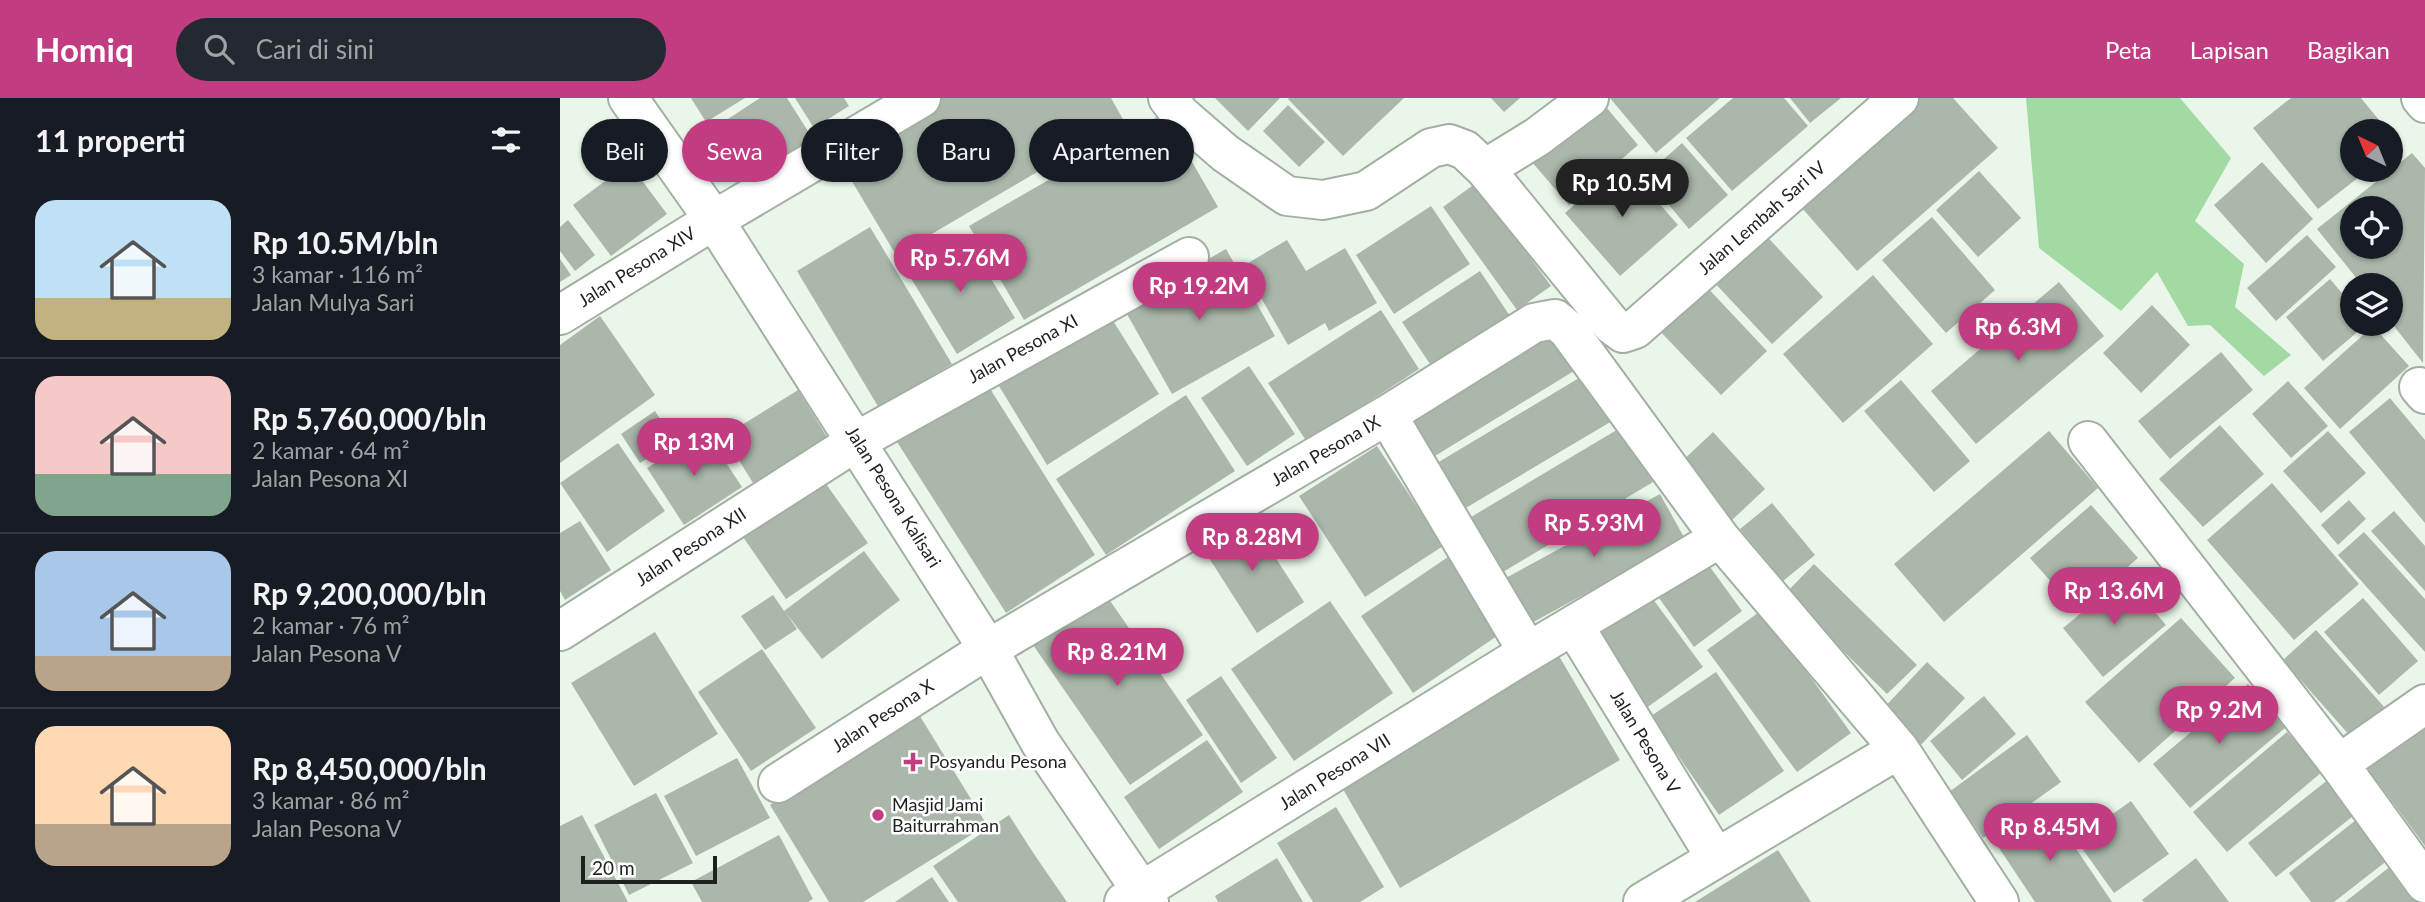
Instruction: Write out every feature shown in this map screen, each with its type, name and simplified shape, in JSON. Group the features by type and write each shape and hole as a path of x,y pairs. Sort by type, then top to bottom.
{"street":[{"name":"Jalan Pesona Kalisari","path":"628,98 714,220 857,441 988,649 1040,742 1138,898"},
{"name":"Jalan Pesona XIV","path":"560,315 921,98"},
{"path":"1168,98 1181,114 1225,153 1287,196 1323,200 1366,191 1431,148 1449,144 1465,150 1485,169 1537,137 1589,98"},
{"name":"Jalan Lembah Sari IV","path":"1485,169 1612,325 1623,332 1635,329 1899,98"},
{"path":"2421,98 2425,103"},
{"name":"Jalan Pesona XI","path":"857,441 1189,257"},
{"name":"Jalan Pesona IX","path":"988,649 1387,415 1534,323 1555,320 1568,330 1720,538"},
{"path":"1387,415 1528,652"},
{"name":"Jalan Pesona XII","path":"560,631 857,441"},
{"path":"2088,441 2339,764 2425,883"},
{"path":"1720,538 1899,749 1999,902"},
{"name":"Jalan Pesona VII","path":"1138,898 1528,652 1720,538"},
{"name":"Jalan Pesona V","path":"1574,626 1716,858"},
{"name":"Jalan Pesona X","path":"778,783 988,649"},
{"path":"2339,764 2425,704"},
{"path":"1643,902 1899,749"}],"green space":[{"path":"2026,98 2180,98 2231,158 2195,221 2244,264 2235,307 2291,355 2264,376 2210,325 2188,326 2157,272 2121,311 2039,248"}],"building":[{"path":"691,98 745,98 711,119 704,119"},
{"path":"760,98 787,98 801,120 801,158 787,167 787,119 728,119"},
{"path":"795,98 844,98 849,106 828,119 808,119"},
{"path":"939,98 1111,98 1123,119 1029,119 1029,177 896,255 852,182 903,182 903,119"},
{"path":"1215,98 1280,98 1248,131"},
{"path":"1289,98 1404,98 1343,156"},
{"path":"1491,98 1520,98 1504,112"},
{"path":"1610,98 1720,98 1656,153"},
{"path":"1733,98 1784,98 1808,126 1732,191 1686,138"},
{"path":"1790,98 1841,98 1810,123"},
{"path":"1913,98 1953,98 1998,148 1857,271 1795,200"},
{"path":"2291,98 2361,98 2378,119 2340,119 2340,182 2353,182 2318,209 2253,128"},
{"path":"1601,101 1638,145 1569,205 1531,161"},
{"path":"1288,105 1325,142 1299,167 1263,131"},
{"path":"1164,113 1167,119 1154,119"},
{"path":"1682,143 1728,195 1689,229 1645,176"},
{"path":"2412,153 2425,168 2423,363 2402,336 2403,273 2352,273 2341,259 2403,259 2403,196 2358,196 2376,182 2403,182 2403,160"},
{"path":"1623,162 1678,225 1620,276 1565,213"},
{"path":"2262,162 2313,219 2266,263 2214,205"},
{"path":"1194,165 1218,207 1024,320 969,226 1045,182 1194,182"},
{"path":"1979,171 2021,218 1978,257 1936,210"},
{"path":"604,182 643,182 667,214 611,256 573,205"},
{"path":"745,182 763,182 750,190"},
{"path":"1476,183 1551,286 1517,310 1443,207"},
{"path":"1431,206 1470,264 1394,314 1356,255"},
{"path":"2340,211 2340,258 2317,229"},
{"path":"1932,217 1995,290 1946,333 1882,260"},
{"path":"568,220 595,255 575,271 560,251 560,227"},
{"path":"870,227 952,364 879,408 797,271"},
{"path":"1762,231 1823,297 1772,344 1711,279"},
{"path":"964,235 1015,318 957,354 906,270"},
{"path":"2307,235 2336,267 2276,321 2247,288"},
{"path":"1287,240 1306,271 1345,248 1377,303 1329,331 1325,323 1288,345 1243,266"},
{"path":"1226,249 1275,336 1172,394 1123,307"},
{"path":"560,259 571,275 560,282"},
{"path":"1480,271 1510,316 1432,367 1402,322"},
{"path":"1873,275 1933,344 1843,423 1783,354"},
{"path":"2330,279 2340,291 2340,336 2353,336 2323,361 2286,317"},
{"path":"2059,282 2104,336 1976,444 1931,391"},
{"path":"1703,283 1767,351 1721,395 1656,327"},
{"path":"2152,305 2190,345 2141,393 2103,353"},
{"path":"1381,310 1419,369 1307,442 1268,383"},
{"path":"600,316 655,395 560,463 560,345"},
{"path":"1110,316 1159,394 1047,465 999,386"},
{"path":"1548,328 1574,371 1430,459 1404,415"},
{"path":"2362,336 2382,336 2409,366 2340,429 2304,388"},
{"path":"2221,352 2253,390 2170,459 2138,421"},
{"path":"1249,366 1295,434 1247,466 1201,398"},
{"path":"1584,375 1612,421 1459,512 1432,466"},
{"path":"982,376 1095,555 1006,613 892,434"},
{"path":"1901,380 1970,461 1934,492 1864,411"},
{"path":"2288,381 2328,426 2291,458 2252,414"},
{"path":"798,390 827,437 753,483 724,436"},
{"path":"1186,395 1235,471 1106,555 1056,479"},
{"path":"2390,398 2425,440 2425,523 2349,432"},
{"path":"655,411 675,441 640,463 621,434"},
{"path":"2220,425 2264,474 2203,527 2159,479"},
{"path":"1620,428 1653,482 1498,575 1466,520"},
{"path":"705,431 742,487 684,525 647,468"},
{"path":"2049,431 2098,488 1944,622 1894,564"},
{"path":"2328,431 2366,473 2321,513 2283,471"},
{"path":"1713,432 1765,489 1731,521 1679,464"},
{"path":"618,443 665,511 607,552 560,483"},
{"path":"1377,446 1443,546 1365,597 1299,496"},
{"path":"824,481 868,543 786,599 743,537"},
{"path":"2272,483 2359,584 2294,640 2207,540"},
{"path":"1660,494 1685,539 1528,625 1504,579"},
{"path":"2349,500 2366,519 2338,545 2321,525"},
{"path":"1772,503 1815,555 1783,581 1740,529"},
{"path":"2091,505 2138,558 2077,611 2030,558"},
{"path":"2394,511 2425,546 2425,591 2371,531"},
{"path":"1247,513 1304,602 1257,633 1200,544"},
{"path":"580,521 611,570 565,600 560,591 560,533"},
{"path":"2364,532 2425,599 2425,652 2338,555"},
{"path":"864,551 900,600 822,659 786,613 797,629 765,650 741,616 773,595 784,611"},
{"path":"1702,556 1742,611 1694,647 1654,591"},
{"path":"1448,557 1500,634 1413,693 1361,616"},
{"path":"1814,564 1917,665 1887,694 1785,594"},
{"path":"2125,577 2166,625 2103,677 2063,628"},
{"path":"1647,591 1703,667 1645,709 1590,633"},
{"path":"1104,592 1203,735 1130,785 1031,642"},
{"path":"2363,598 2418,661 2379,695 2324,632"},
{"path":"1330,601 1393,693 1294,761 1231,669"},
{"path":"1762,610 1851,733 1797,772 1707,650"},
{"path":"2181,618 2235,678 2139,763 2085,702"},
{"path":"2316,630 2385,708 2351,737 2283,660"},
{"path":"655,632 718,734 634,786 571,683"},
{"path":"762,649 816,728 751,771 698,692"},
{"path":"1559,656 1620,760 1400,888 1340,784"},
{"path":"1927,662 1965,698 1919,747 1881,711"},
{"path":"1716,672 1784,771 1719,815 1651,716"},
{"path":"1221,676 1277,758 1241,783 1186,700"},
{"path":"2248,684 2285,728 2190,808 2153,764"},
{"path":"1984,696 2016,734 1962,780 1930,741"},
{"name":"Masjid Jami Baiturrahman","path":"918,713 987,825 863,902 829,902 770,805"},
{"path":"2425,721 2425,846 2365,765"},
{"path":"2287,732 2322,772 2227,852 2193,812"},
{"path":"2027,735 2061,782 1983,838 1949,792"},
{"path":"1207,740 1243,792 1159,849 1124,797"},
{"path":"737,758 770,818 696,856 664,796"},
{"path":"2329,779 2357,813 2276,877 2248,843"},
{"path":"656,793 693,863 629,895 594,825"},
{"path":"2131,801 2169,854 2114,893 2076,840"},
{"path":"1336,807 1384,887 1360,902 1313,902 1277,843"},
{"path":"2048,807 2112,902 2035,902 1995,842"},
{"path":"582,815 628,902 560,902 560,826"},
{"path":"1009,815 1067,902 958,902 933,866"},
{"path":"2361,816 2393,856 2334,902 2311,902 2289,873"},
{"path":"779,835 813,899 808,902 702,902 691,882"},
{"path":"1778,850 1811,902 1695,902"},
{"path":"1277,858 1303,902 1218,902 1215,896"},
{"path":"2196,858 2229,902 2142,900"},
{"path":"2396,862 2425,902 2345,902"},
{"path":"932,877 949,902 895,902"}],"place":[{"name":"Posyandu Pesona","path":"913,762"},
{"name":"Masjid Jami Baiturrahman","path":"878,815"}]}
